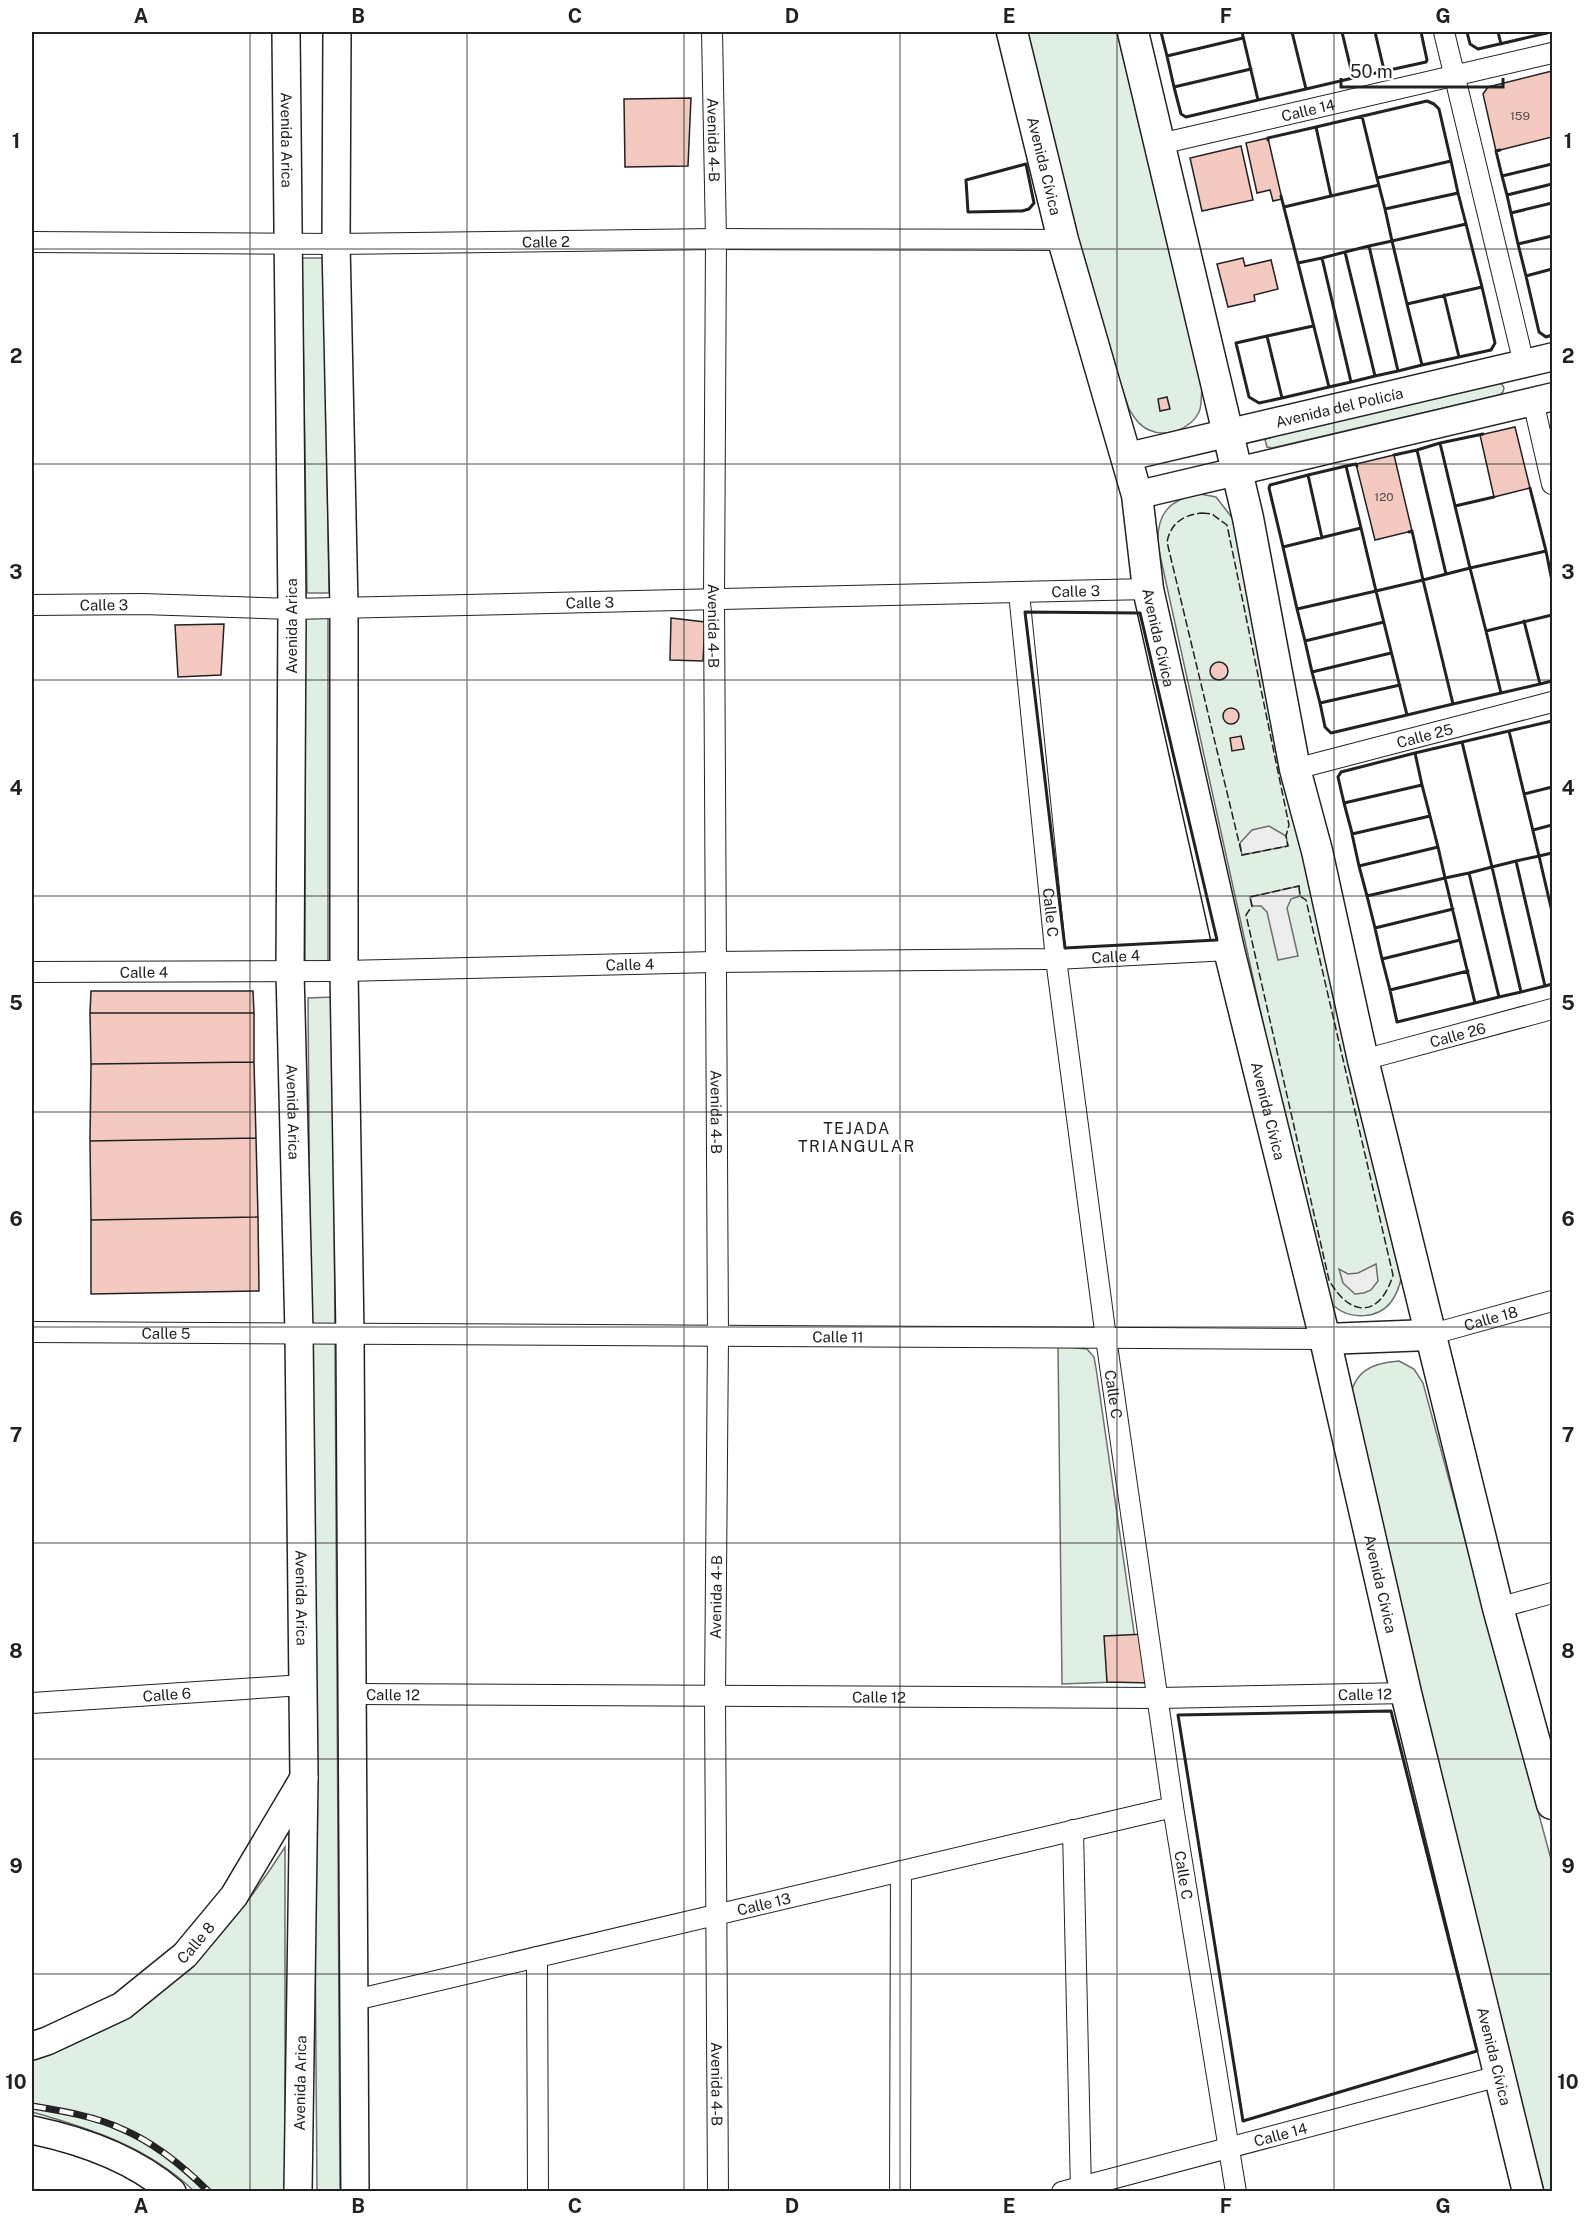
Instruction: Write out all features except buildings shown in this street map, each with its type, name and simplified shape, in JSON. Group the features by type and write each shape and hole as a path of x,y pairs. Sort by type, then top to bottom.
{"main road":[{"name":"Avenida Cívica","path":"1012,32 1063,240 1137,495 1148,590 1229,950 1325,1339 1406,1693 1528,2192"},
{"path":"1134,32 1248,518 1295,769 1317,851 1363,1060 1498,1608 1552,1804"},
{"path":"1325,1339 1429,1335"}],"street":[{"name":"Avenida Arica","path":"286,32 292,609 290,972 299,1333 304,1777 298,2192"},
{"path":"337,32 336,244 344,607 344,971 350,1334 355,2192"},
{"name":"Avenida 4-B","path":"712,32 716,239 714,962 718,1336 715,1696 718,2192"},
{"path":"1444,32 1524,364 1543,399 1552,484"},
{"name":"Calle 14","path":"1160,144 1552,53"},
{"name":"Calle 2","path":"32,242 336,244 716,239 1063,240"},
{"name":"Avenida del Policía","path":"1126,458 1552,357"},
{"path":"1137,495 1543,399"},
{"name":"Calle 3","path":"32,605 142,604 292,609 1148,590"},
{"name":"Calle C","path":"1019,593 1056,959 1106,1338 1173,1807 1236,2192"},
{"name":"Calle 25","path":"1295,769 1552,702"},
{"name":"Calle 4","path":"32,972 290,972 714,962 1056,959 1229,950"},
{"name":"Calle 26","path":"1363,1060 1552,1009"},
{"name":"Calle 18","path":"1429,1335 1552,1301"},
{"name":"Calle 5","path":"32,1332 350,1334"},
{"name":"Calle 11","path":"350,1334 1325,1339"},
{"path":"1498,1608 1552,1593"},
{"name":"Calle 6","path":"32,1703 303,1685"},
{"name":"Calle 12","path":"351,1694 1159,1698 1406,1693"},
{"name":"Calle 8","path":"32,2046 122,2006 184,1955 234,1896 304,1777"},
{"name":"Calle 13","path":"355,2000 1173,1807"},
{"path":"1073,1830 1074,2190"},
{"path":"900,2192 901,1871"},
{"path":"537,1957 538,2192"},
{"name":"Calle 14","path":"1074,2190 1499,2076"},
{"path":"32,2130 55,2135 120,2159 154,2177 172,2192"}],"green space":[{"path":"1026,32 1117,32 1202,388 1199,412 1190,423 1177,430 1163,433 1149,430 1140,424 1129,409 1061,203"},
{"path":"302,258 324,258 329,593 307,593"},
{"path":"1497,383 1502,384 1504,388 1499,395 1272,448 1267,447 1265,440 1267,437"},
{"path":"1200,494 1216,497 1237,524 1402,1275 1391,1302 1379,1312 1364,1316 1341,1311 1322,1291 1158,546 1159,525 1167,510 1180,500"},
{"path":"305,615 328,615 328,962 305,963"},
{"path":"333,997 340,2192 317,2191 308,998"},
{"path":"1058,1346 1087,1349 1094,1357 1141,1681 1062,1684"},
{"path":"1399,1361 1414,1369 1423,1383 1552,1863 1552,2191 1544,2191 1468,1893 1349,1403 1354,1384 1365,1371 1380,1364"},
{"path":"285,1847 285,2191 194,2191 158,2162 118,2141 32,2112 32,2058 110,2025 169,1985 213,1943 233,1920"}],"shaded area":[{"path":"1269,826 1286,836 1288,846 1242,855 1240,843 1252,830"},
{"path":"1299,886 1300,896 1291,899 1287,908 1298,956 1278,960 1267,912 1261,906 1252,906 1250,897"},
{"path":"1376,1264 1378,1281 1371,1290 1355,1294 1343,1283 1339,1269 1348,1274 1358,1273"}],"railway":[{"path":"32,2106 89,2117 134,2135 168,2156 209,2192"}],"fence":[{"path":"1202,513 1212,514 1227,525 1289,825 1286,836 1288,846 1242,855 1167,542 1172,529 1179,521 1202,513"},
{"path":"1299,886 1300,896 1306,900 1393,1275 1380,1299 1364,1308 1346,1301 1329,1280 1246,915 1252,906 1250,897 1299,886"}],"wall":[{"path":"1161,32 1167,56"},
{"path":"1242,32 1258,100 1306,89"},
{"path":"1292,32 1306,89 1353,78"},
{"path":"1342,32 1353,78 1426,62 1421,32"},
{"path":"1375,32 1384,70"},
{"path":"1467,32 1470,44 1478,49 1547,33"},
{"path":"1498,32 1501,44"},
{"path":"1174,87 1167,56 1243,38"},
{"path":"1251,69 1174,87 1181,114 1186,117 1258,100"},
{"path":"1316,127 1427,101 1439,109 1451,161 1377,178 1362,116"},
{"path":"1268,140 1268,138 1316,127 1331,196 1284,207"},
{"path":"1500,150 1496,151 1502,176"},
{"path":"1377,178 1385,209 1458,193 1451,161"},
{"path":"1026,164 1034,203 1029,209 968,212 966,180 1026,164"},
{"path":"1507,195 1502,176 1552,164"},
{"path":"1511,213 1507,195 1552,184"},
{"path":"1331,196 1379,185"},
{"path":"1385,209 1392,241 1466,224 1458,193"},
{"path":"1281,196 1298,263"},
{"path":"1518,244 1511,213 1552,203"},
{"path":"1407,304 1422,365 1398,371 1369,246 1392,241 1407,304 1482,287 1466,224"},
{"path":"1526,276 1518,244 1552,236"},
{"path":"1369,246 1345,252 1375,376 1398,371"},
{"path":"1345,252 1322,258 1351,382 1375,376"},
{"path":"1322,258 1298,263 1329,387 1351,382"},
{"path":"1552,269 1526,276 1539,332 1546,337 1552,335"},
{"path":"1444,295 1459,357 1491,350 1495,343 1482,287"},
{"path":"1313,326 1267,336 1282,398 1329,387"},
{"path":"1267,336 1236,343 1249,397 1259,403 1282,398"},
{"path":"1422,365 1459,357"},
{"path":"1483,434 1440,443 1455,506 1494,497"},
{"path":"1417,450 1440,443"},
{"path":"1394,455 1417,450 1446,574"},
{"path":"1346,466 1356,464 1357,466"},
{"path":"1308,475 1346,466 1361,528"},
{"path":"1283,547 1270,485 1308,475 1322,538"},
{"path":"1455,506 1470,568 1546,551 1530,488"},
{"path":"1297,609 1283,547 1361,528 1376,591 1297,609 1305,641"},
{"path":"1409,532 1412,531 1423,580 1376,591 1407,715 1453,704"},
{"path":"1546,551 1552,581"},
{"path":"1501,693 1453,704 1423,580 1470,568 1486,631 1552,615"},
{"path":"1025,612 1140,613 1217,940 1065,948 1025,612"},
{"path":"1524,621 1540,684 1552,681"},
{"path":"1312,672 1305,641 1384,622"},
{"path":"1486,631 1501,693 1540,684"},
{"path":"1320,703 1312,672 1391,653"},
{"path":"1400,685 1320,703 1325,727 1331,733 1407,715"},
{"path":"1509,731 1552,721"},
{"path":"1462,742 1509,731 1539,856 1552,853"},
{"path":"1415,753 1462,742 1492,867 1469,873 1499,997 1521,992"},
{"path":"1344,803 1338,777 1341,772 1415,753 1422,785"},
{"path":"1352,833 1344,803 1422,785 1430,816"},
{"path":"1524,794 1552,787"},
{"path":"1359,866 1352,834 1430,816 1438,847"},
{"path":"1533,830 1552,825"},
{"path":"1367,896 1359,866 1438,847 1445,878 1367,896 1375,928"},
{"path":"1552,912 1539,856 1516,861 1545,986 1552,984"},
{"path":"1516,861 1492,867 1521,992 1545,986"},
{"path":"1469,873 1445,878 1475,1003 1499,997"},
{"path":"1382,959 1375,928 1453,909"},
{"path":"1390,990 1382,959 1460,940"},
{"path":"1468,971 1390,990 1397,1022 1475,1003"},
{"path":"1391,1711 1477,2051 1243,2121 1178,1715 1391,1711"}],"district":[{"name":"TEJADA TRIANGULAR","path":"857,1137"}]}
